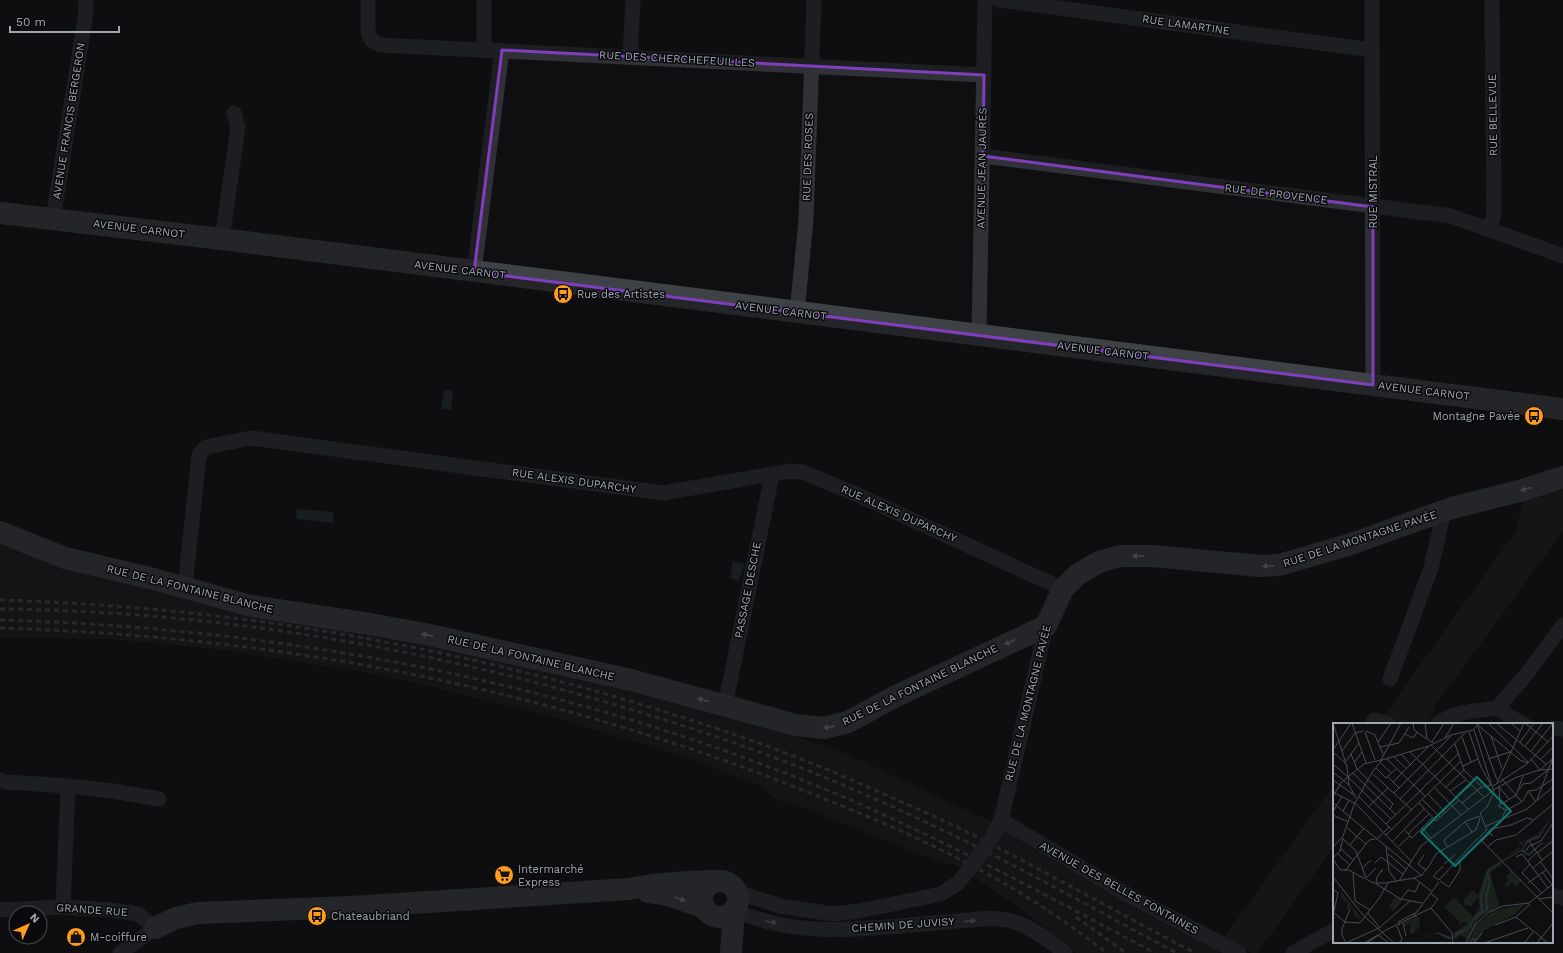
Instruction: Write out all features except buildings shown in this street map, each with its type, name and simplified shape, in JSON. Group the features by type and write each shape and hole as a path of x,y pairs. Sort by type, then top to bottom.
{"street":[{"name":"AVENUE FRANCIS BERGERON","path":"53,219 86,12 86,0"},
{"name":"RUE DES CHERCHEFEUILLES","path":"368,0 368,31 371,40 380,44 984,75"},
{"path":"484,0 484,49"},
{"path":"630,56 633,0"},
{"name":"RUE DES ROSES","path":"796,313 806,220 814,0"},
{"name":"AVENUE JEAN JAURÈS","path":"979,335 985,0"},
{"name":"RUE LAMARTINE","path":"999,0 1372,50"},
{"name":"RUE MISTRAL","path":"1372,0 1373,385"},
{"name":"RUE BELLEVUE","path":"1489,229 1494,215 1492,0"},
{"path":"474,272 502,50"},
{"path":"222,239 238,127 234,112"},
{"name":"RUE DE PROVENCE","path":"983,156 1451,216 1563,256"},
{"name":"AVENUE CARNOT","path":"0,213 222,239 796,313 1563,409"},
{"name":"RUE ALEXIS DUPARCHY","path":"185,588 198,461 202,450 212,445 251,438 663,493 790,471 803,472 858,495 1063,589"},
{"name":"PASSAGE DESCHE","path":"725,706 772,475"},
{"name":"RUE DE LA MONTAGNE PAVÉE","path":"736,901 833,914 859,911 941,894 958,883 990,841 1001,820 1046,626 1063,589 1077,575 1099,562 1120,556 1153,556 1260,566 1279,565 1348,545 1444,511 1523,490 1563,476"},
{"path":"1390,679 1431,568 1444,511"},
{"name":"RUE DE LA FONTAINE BLANCHE","path":"0,532 65,558 251,606 370,624 430,635 623,678 810,728 836,726 848,722 896,696 1046,626"},
{"path":"1439,723 1445,718 1497,708 1526,675 1563,625"},
{"path":"1497,708 1519,723"},
{"path":"1553,728 1563,729"},
{"path":"0,780 6,782 68,786 113,791 159,799"},
{"path":"63,907 68,786"},
{"name":"AVENUE DES BELLES FONTAINES","path":"1001,820 1128,895 1239,953"},
{"path":"716,881 711,883 704,891 702,902 720,935 724,953"},
{"path":"120,953 155,928 176,918 198,913 366,906 629,889 648,885 726,881 735,887 736,901 731,953"},
{"path":"629,889 664,894 725,916 736,901"},
{"path":"1553,895 1563,898"},
{"name":"CHEMIN DE JUVISY","path":"736,901 764,921 813,930 883,928 942,922 1007,920 1029,928 1045,937 1065,953"},
{"name":"GRANDE RUE","path":"0,910 63,907 138,914 155,928"},
{"path":"1292,953 1333,931"}],"highlighted area":[{"path":"502,50 984,75 983,156 1373,207 1373,385 474,272"}],"shaded area":[{"path":"449,389 453,392 451,410 441,409 444,391"},
{"path":"1563,487 1563,531 1437,703 1428,723 1379,723 1516,531 1524,497"},
{"path":"297,509 333,512 333,523 296,519"},
{"path":"0,538 344,628 571,675 672,700 801,738 847,754 994,823 1224,953 1076,953 1023,910 952,863 946,865 806,808 777,800 760,786 689,758 543,714 386,676 225,650 109,639 0,638"},
{"path":"733,561 744,564 739,581 730,578"},
{"path":"1333,786 1333,847 1257,953 1252,953 1223,939"}],"railway":[{"path":"0,600 76,603 152,609 227,617 302,628 377,640 451,655 599,692 688,719 775,749 905,803 1004,851 1195,953"},
{"path":"0,609 79,611 158,617 238,625 316,636 395,650 473,667 550,686 626,708 697,730 767,755 883,802 995,856 1177,953"},
{"path":"0,620 106,625 212,635 317,649 421,667 524,690 627,719 728,752 827,790 869,808 952,847 1155,953"},
{"path":"0,628 99,633 197,641 293,654 388,670 483,690 577,714 671,742 764,775 854,811 913,837 972,865 1028,897 1107,953"},
{"path":"1076,917 1126,953"}],"place":[{"name":"Rue des Artistes","path":"563,294"},
{"name":"Montagne Pavée","path":"1534,416"},
{"name":"Intermarché Express","path":"504,875"},
{"name":"Chateaubriand","path":"317,916"},
{"name":"M-coiffure","path":"76,937"}]}
